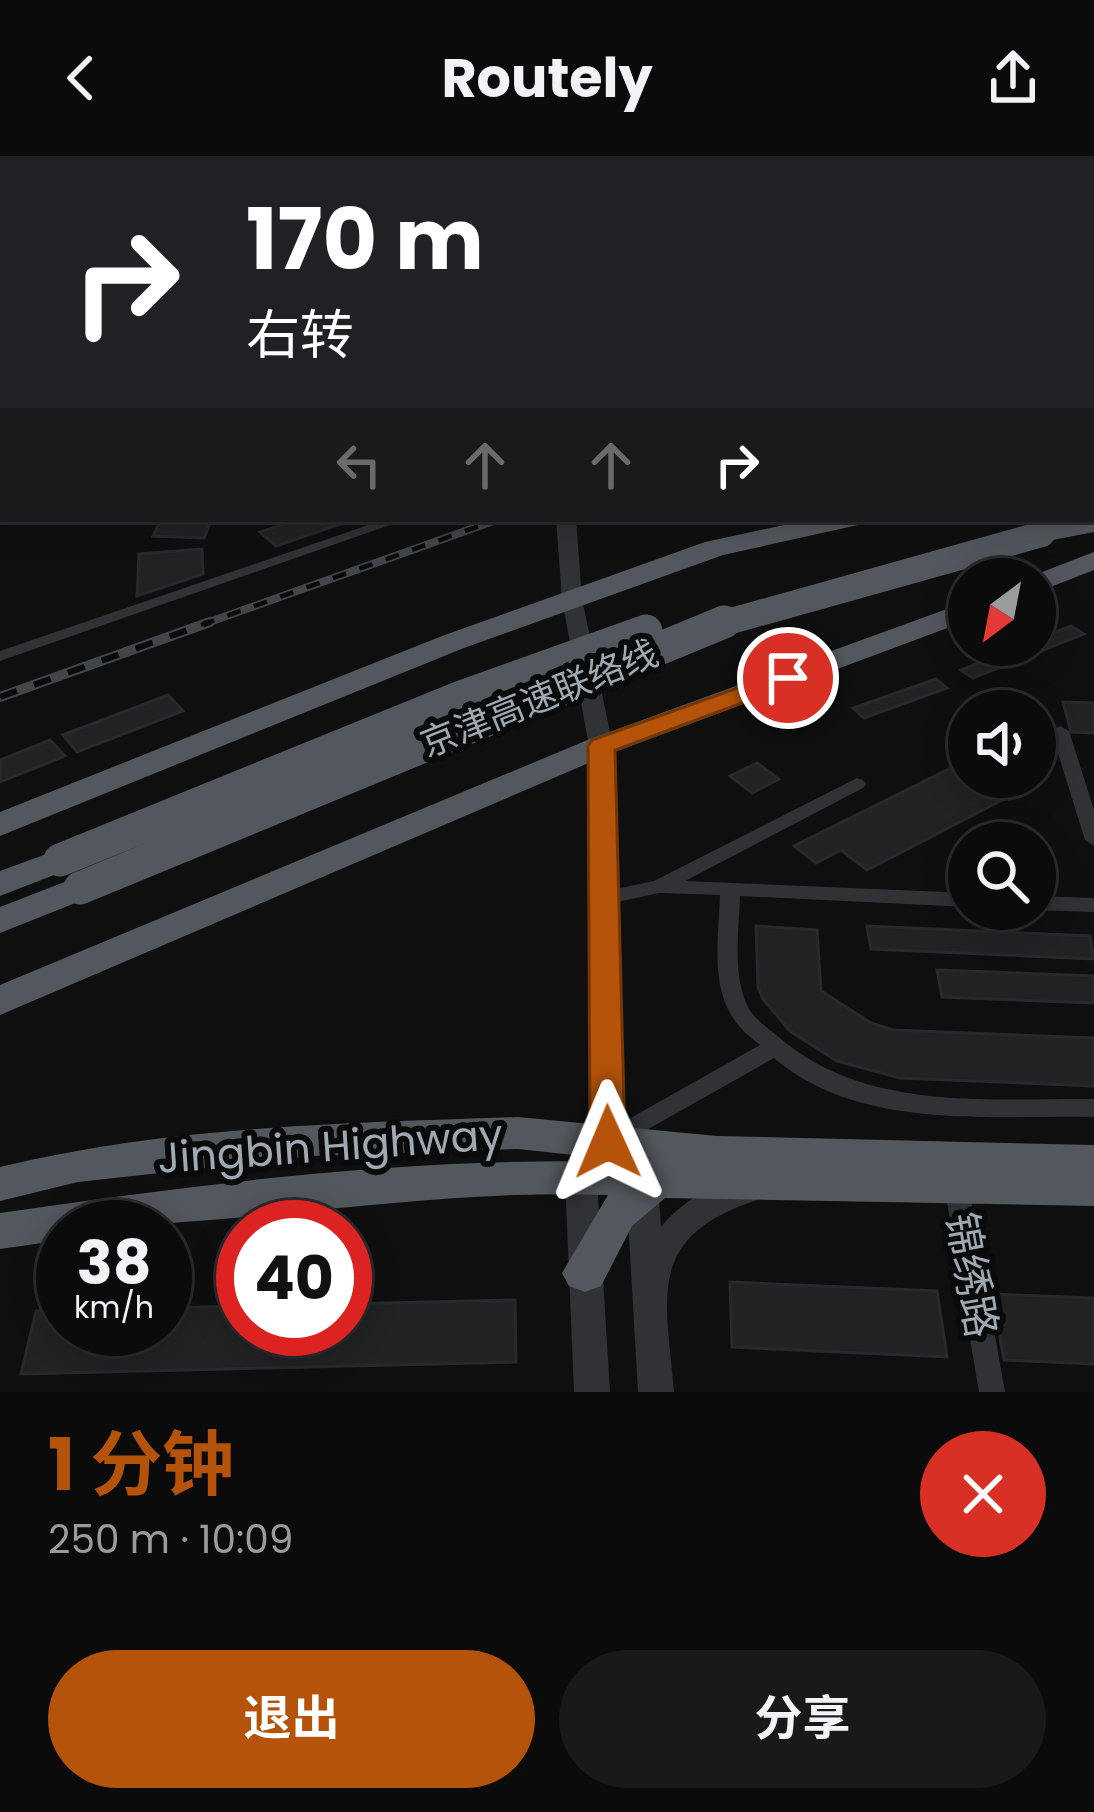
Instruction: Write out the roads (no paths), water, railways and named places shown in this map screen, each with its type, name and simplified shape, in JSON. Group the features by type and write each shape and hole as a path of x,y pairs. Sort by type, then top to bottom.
{"highway":[{"path":"0,825 410,659 572,599 715,548 835,522"},
{"name":"京津高速联络线","path":"0,921 70,874 742,615 1033,524 1094,524"},
{"path":"1056,575 1094,560"},
{"path":"0,1001 602,746 948,618"},
{"name":"京津高速联络线","path":"0,884 70,874"},
{"name":"Jingbin Highway","path":"0,1184 78,1165 314,1140 518,1133 1094,1189"},
{"path":"585,1273 617,1213 646,1181 717,1154"},
{"name":"Jingbin Highway","path":"0,1231 233,1197 581,1177 769,1185 1094,1162"}],"street":[{"path":"0,656 391,522"},
{"path":"566,522 572,599 602,746 608,1142 646,1181 656,1392"},
{"path":"1060,731 1094,840"},
{"path":"604,898 659,886 857,784"},
{"path":"659,886 948,899"},
{"path":"730,890 731,967 739,1011 773,1048 844,1091 909,1101 1094,1108"},
{"path":"1056,904 1094,905"},
{"path":"592,1392 581,1177 608,1142 773,1048"},
{"name":"锦绣路","path":"953,1173 992,1392"},
{"path":"649,1281 668,1235 698,1208 769,1185"}],"railway":[{"path":"201,625 491,522"},
{"path":"0,697 210,622"}]}
